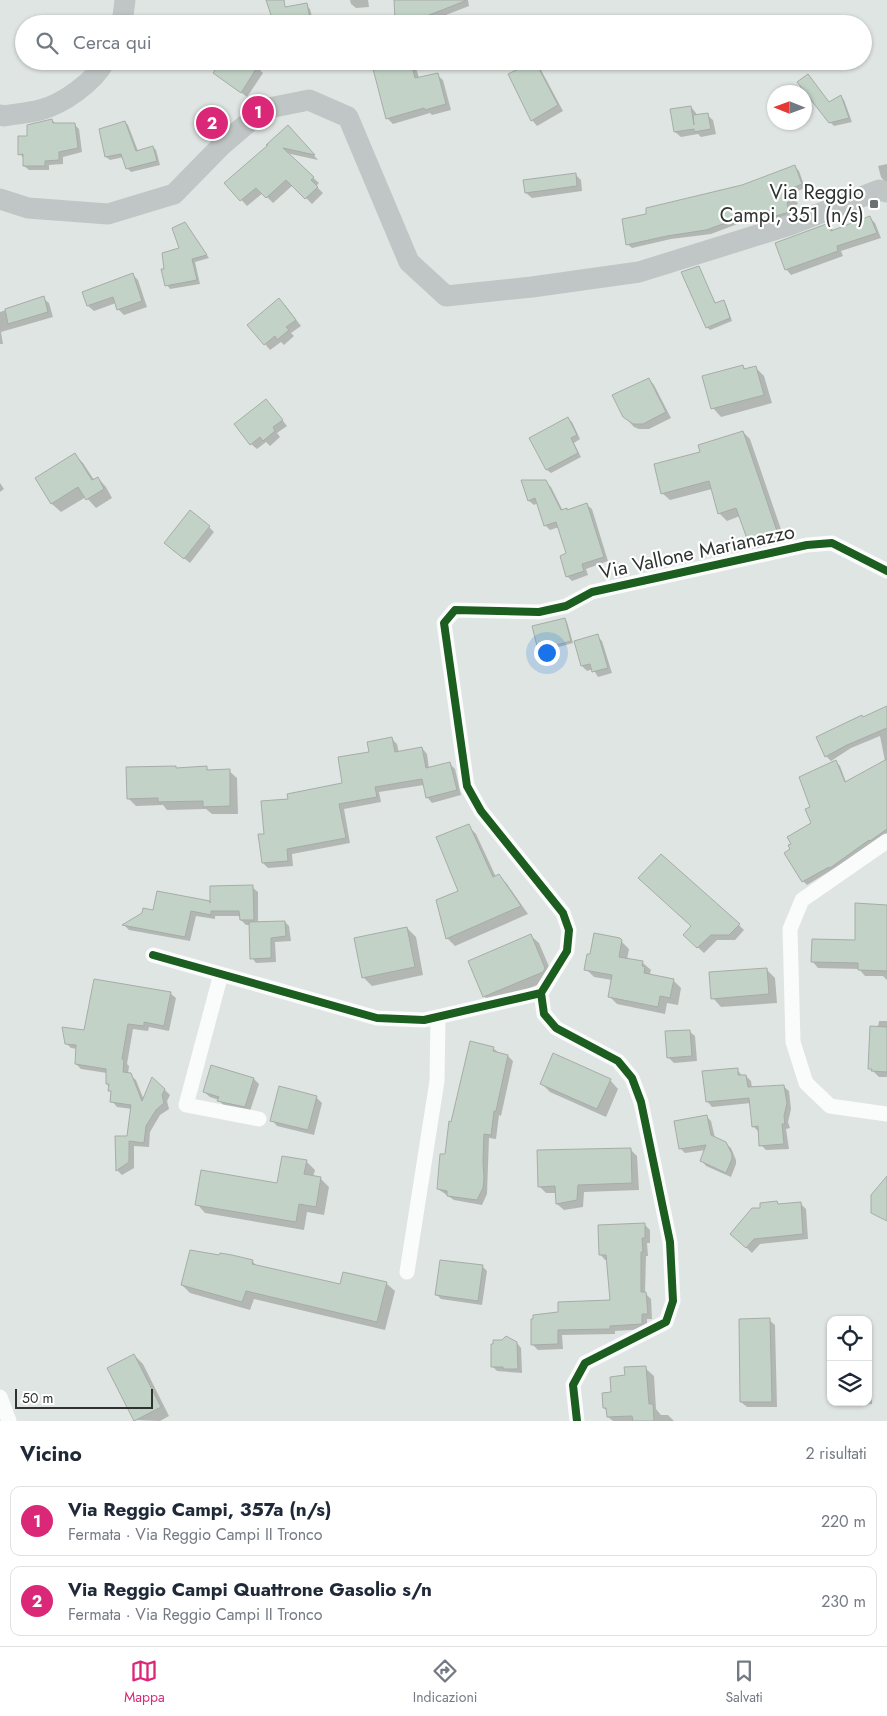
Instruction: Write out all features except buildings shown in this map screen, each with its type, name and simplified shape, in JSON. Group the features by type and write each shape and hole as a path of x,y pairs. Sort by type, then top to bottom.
{"main road":[{"path":"123,15 125,0"},
{"path":"0,115 41,110 73,95 101,70"},
{"path":"0,199 28,208 108,214 174,194 222,145 264,109 309,100 348,116 409,262 446,296 532,287 639,272 790,226 879,190 887,192"}],"street":[{"name":"Via Vallone Marianazzo","path":"542,993 567,951 569,930 563,913 481,811 467,786 444,623 455,610 539,612 566,606 592,592 807,545 832,543 887,571"},
{"path":"887,841 802,900 790,929 794,1042 806,1083 830,1106 887,1114"},
{"path":"153,954 377,1018 424,1020 542,993 544,1014 556,1028 618,1061 632,1078 641,1102 670,1242 673,1301 666,1322 585,1363 573,1385 577,1421"},
{"path":"221,974 186,1105 259,1119"},
{"path":"407,1272 437,1081 438,1017"},
{"path":"0,1397 9,1421"}],"cycle path":[{"path":"577,1421 573,1385 585,1363 666,1322 673,1301 670,1242 641,1102 632,1078 618,1061 556,1028 544,1014 541,993 567,951 569,930 563,913 481,811 467,786 444,623 455,610 539,612 566,606 592,592 807,545 832,543 887,571"},
{"path":"153,955 377,1018 424,1020 541,993"}],"place":[{"name":"Via Reggio Campi, 357a (n/s)","path":"258,112"},
{"name":"Via Reggio Campi Quattrone Gasolio s/n","path":"212,123"},
{"name":"Via Reggio Campi, 351 (n/s)","path":"874,204"}]}
